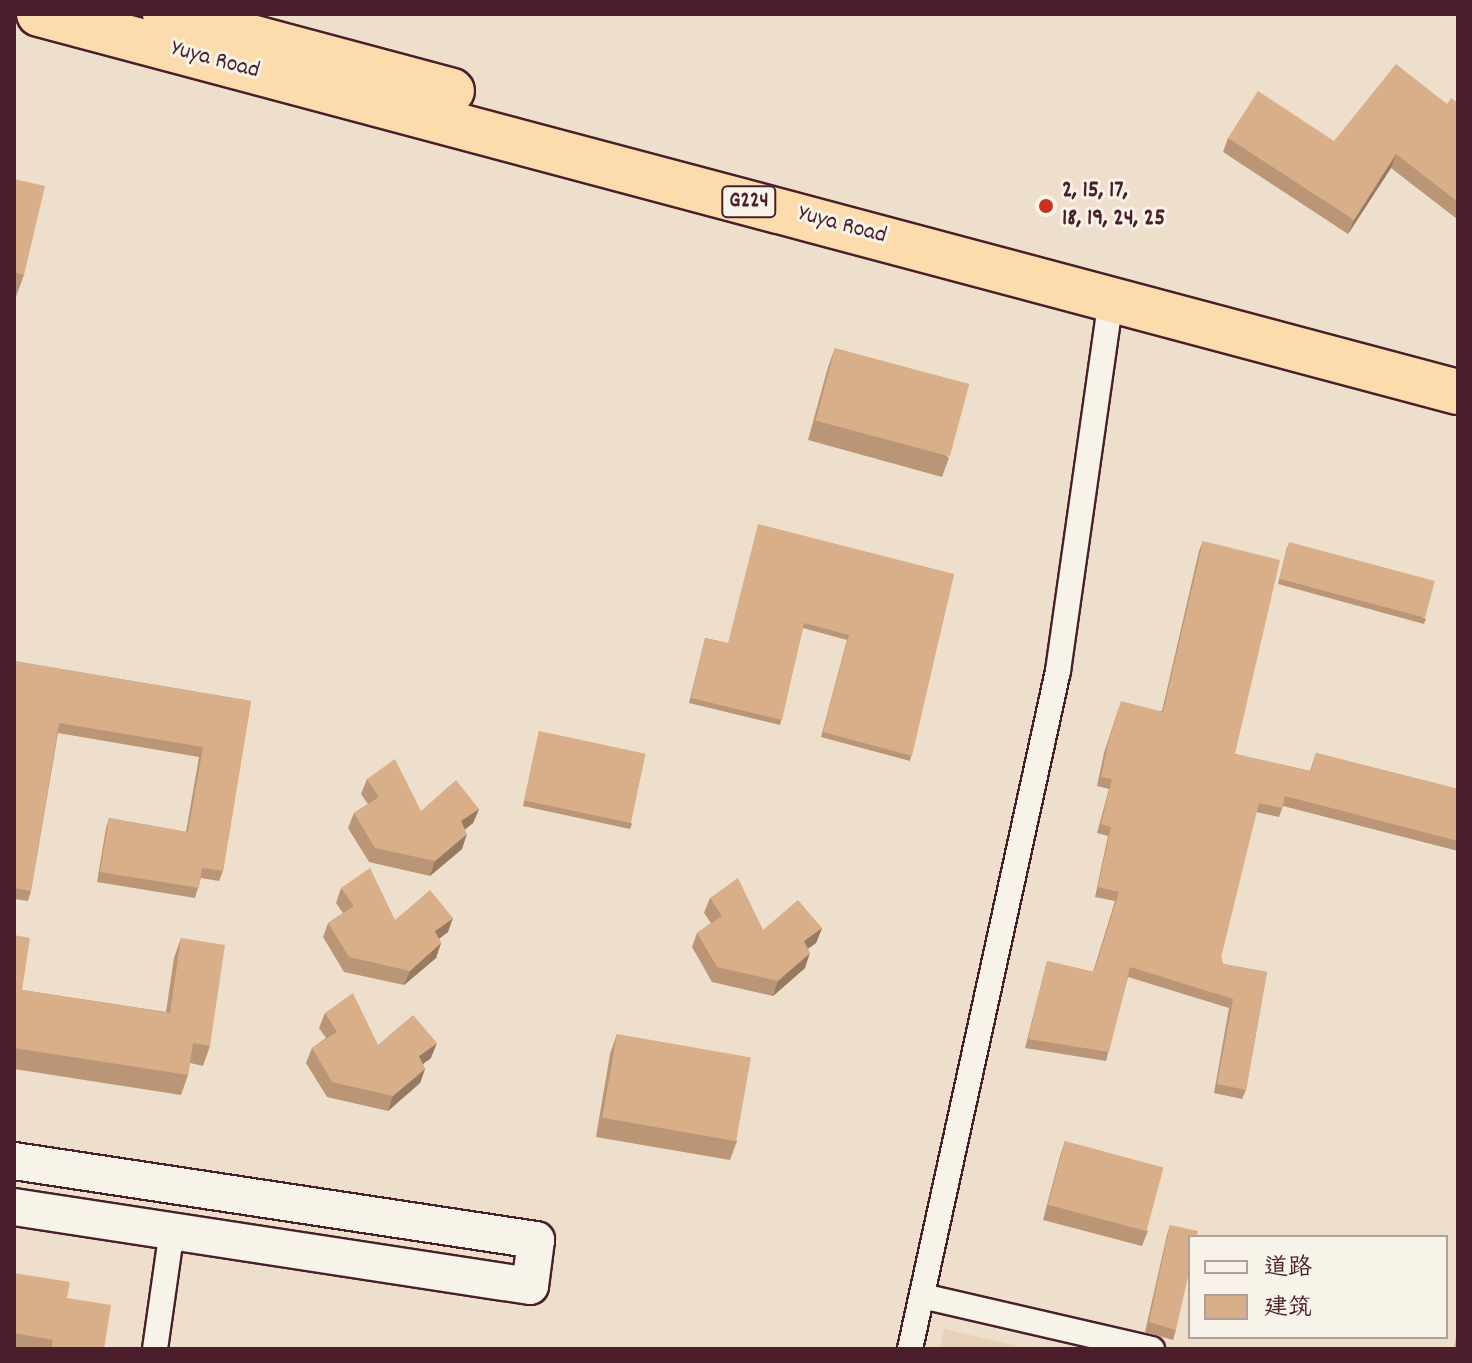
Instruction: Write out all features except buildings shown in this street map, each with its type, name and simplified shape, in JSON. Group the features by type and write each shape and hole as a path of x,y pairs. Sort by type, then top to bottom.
{"highway":[{"name":"Yuya Road","path":"39,14 1111,297 1458,392"},
{"name":"Yuya Road","path":"165,14 1458,364"}],"street":[{"path":"910,1349 1058,671 1111,297"},
{"path":"14,1161 536,1240 530,1286 14,1207"},
{"path":"155,1349 172,1229"},
{"path":"922,1296 1152,1349"}],"shaded area":[{"path":"944,1329 1031,1349 940,1349"}],"place":[{"name":"2, 15, 17, 18, 19, 24, 25","path":"1046,206"}]}
